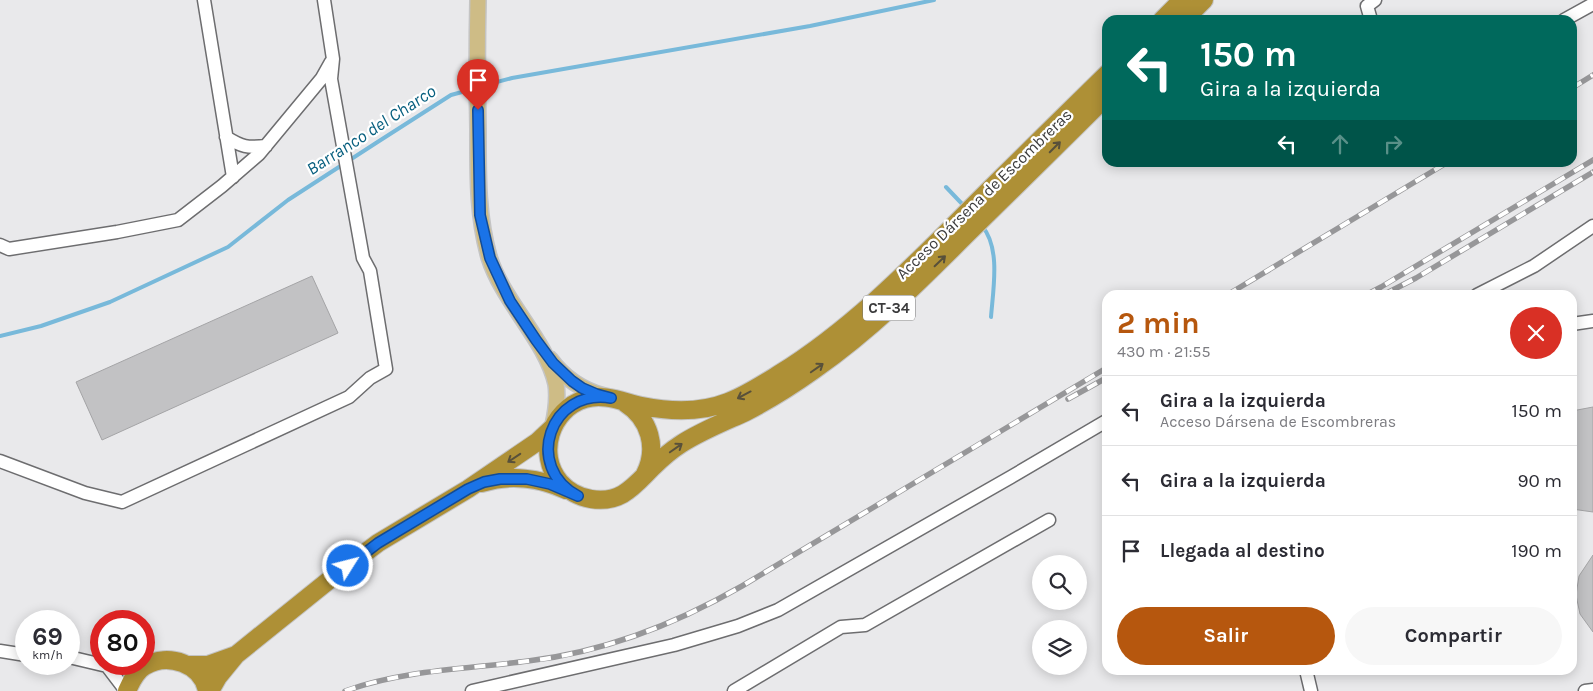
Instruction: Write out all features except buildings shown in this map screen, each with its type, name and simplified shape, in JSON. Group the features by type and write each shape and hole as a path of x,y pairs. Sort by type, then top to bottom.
{"highway":[{"path":"1167,15 1182,0"},
{"path":"1189,15 1204,0"},
{"name":"Acceso Dársena de Escombreras","path":"468,489 537,442 553,427 562,413 574,403 590,398 615,399 650,408 672,411 701,409 742,396 805,357 846,326 905,272 1102,79"},
{"name":"Acceso Dársena de Escombreras","path":"468,489 484,482 500,479 527,479 550,484 578,496 600,500 613,498 628,492 662,458 678,446 714,426 750,410 781,392 856,338 922,278 1102,101"},
{"name":"Acceso Dársena de Escombreras","path":"615,399 627,404 638,413 649,433 652,449 651,458 640,481"},
{"path":"553,427 548,451 552,468 560,482 578,496"},
{"path":"208,691 236,655 333,577 378,543 468,489"},
{"path":"188,666 208,664 236,655"},
{"path":"155,662 174,660 188,666 200,675 208,691"},
{"path":"127,691 135,675"}],"main road":[{"path":"478,0 480,215 490,258 510,301 553,363 572,381 596,394 615,399"},
{"path":"536,340 550,366 556,385 557,406 553,427"}],"lane":[{"path":"204,0 233,177"},
{"path":"0,461 85,493 122,502 349,396 370,378 386,369 370,270 363,258 331,79 333,59 324,0"},
{"path":"1370,15 1367,6 1375,0"},
{"path":"1573,15 1593,4"},
{"path":"0,245 9,249 117,232 178,220 259,154 322,78 333,59"},
{"path":"226,136 238,144 249,148 266,146"},
{"path":"1487,290 1534,266 1593,226"},
{"path":"1577,323 1593,321"},
{"path":"472,691 674,645 738,626 778,610 1102,424"},
{"path":"734,691 841,627 865,625 1049,520"},
{"path":"0,651 15,653"},
{"path":"114,675 127,691"},
{"path":"1307,675 1311,691"},
{"path":"1585,691 1593,690"}],"waterway":[{"name":"Barranco del Charco","path":"482,86 512,78 810,26 934,0"},
{"name":"Barranco del Charco","path":"0,336 41,326 110,302 228,247 288,200 376,143 451,95 473,89"},
{"path":"946,187 965,207"},
{"path":"982,226 988,235 994,257 991,317"}],"railway":[{"path":"1577,85 1593,75"},
{"path":"1375,290 1593,160"},
{"path":"1235,290 1440,167"},
{"path":"1393,290 1593,172"},
{"path":"345,691 413,674 556,657 612,643 665,624 742,586 1102,371"},
{"path":"1068,399 1102,380"}],"route":[{"path":"348,566 378,543 468,489 484,482 500,479 527,479 550,484 578,496 560,482 549,460 548,443 553,426 562,413 574,403 597,397 611,398 582,388 553,363 510,301 490,258 480,215 478,110"}]}
